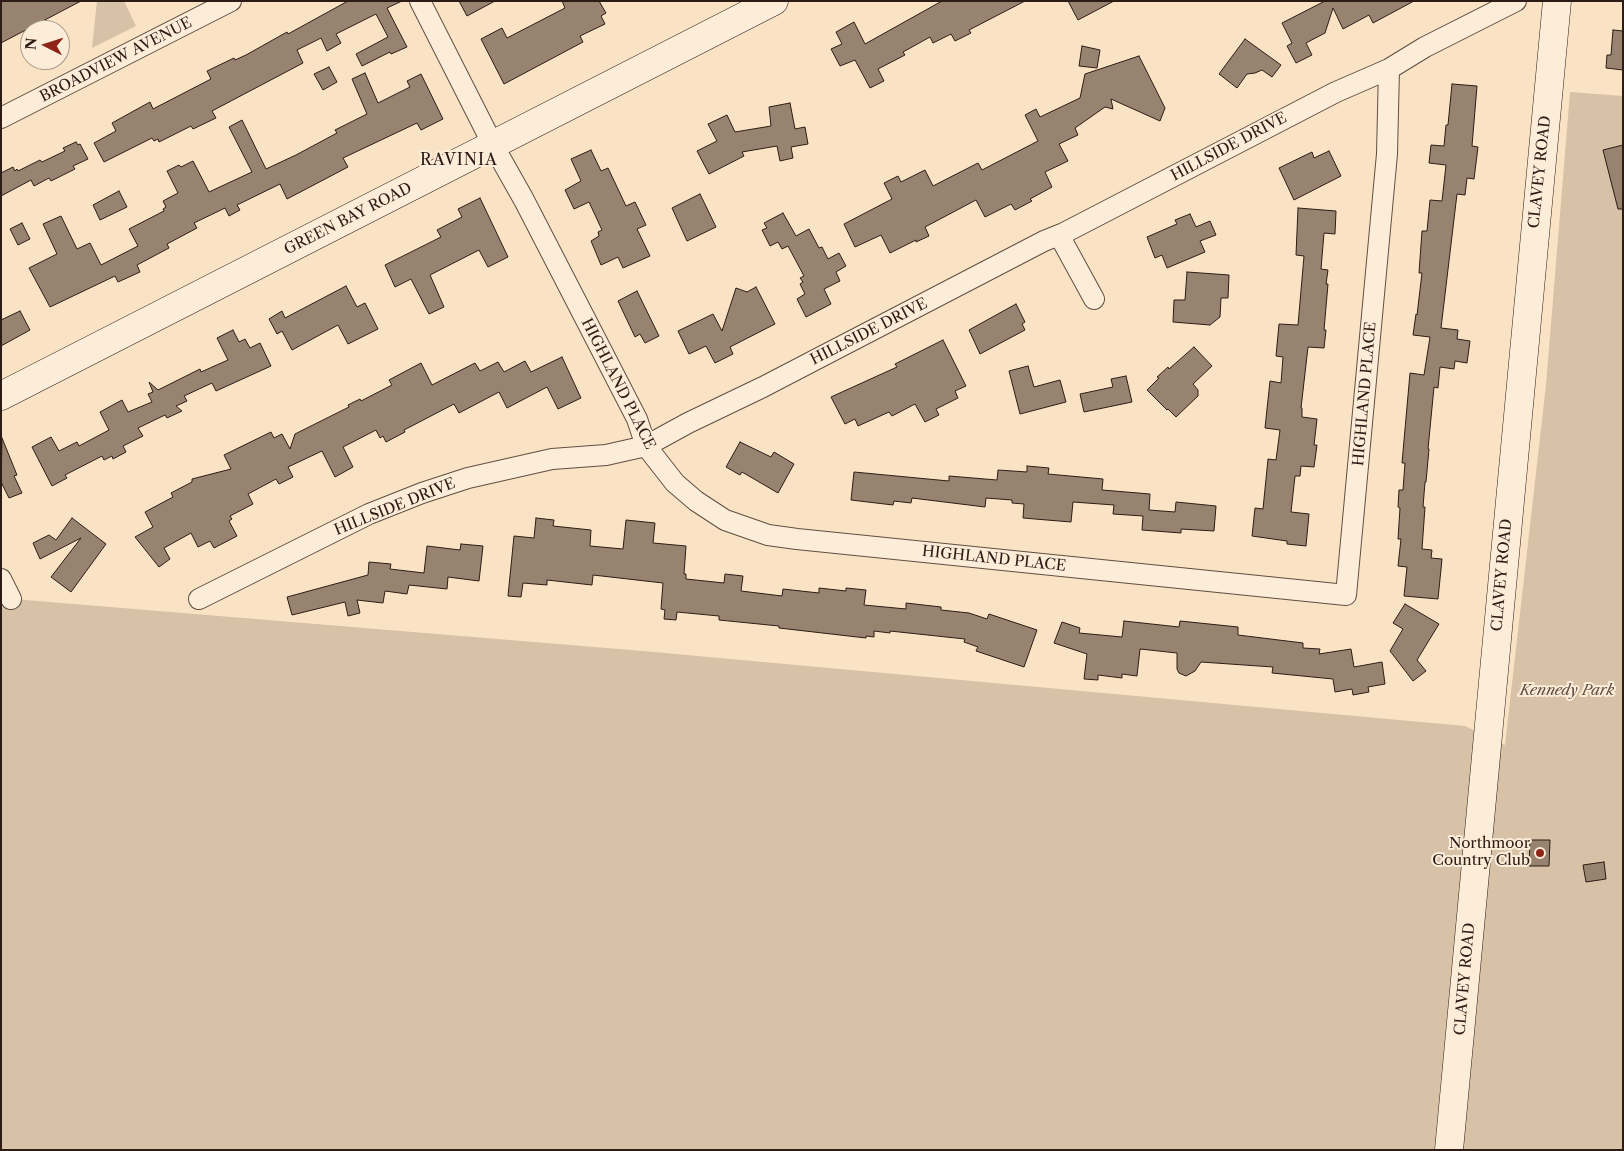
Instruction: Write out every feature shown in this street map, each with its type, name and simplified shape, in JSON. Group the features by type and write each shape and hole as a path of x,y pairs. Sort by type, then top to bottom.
{"main road":[{"name":"GREEN BAY ROAD","path":"1,396 774,1"},
{"name":"CLAVEY ROAD","path":"1449,1150 1557,1"}],"street":[{"name":"BROADVIEW AVENUE","path":"1,118 231,1"},
{"name":"HIGHLAND PLACE","path":"420,1 493,145 524,200 637,418 646,446 675,483 696,501 725,520 768,535 797,540 1346,594 1386,154 1389,69"},
{"name":"HILLSIDE DRIVE","path":"200,599 369,514 422,493 468,478 552,459 606,455 646,446 1336,92 1389,69 1425,47 1516,1"},
{"path":"1059,235 1094,300"},
{"path":"1,579 11,599"}],"green space":[{"path":"97,1 124,1 136,26 92,48"},
{"name":"Northmoor Country Club","path":"1570,92 1623,96 1623,1150 1,1150 1,598 643,651 1465,726 1505,745 1546,385"}],"building":[{"path":"1,1 81,1 45,20 20,20 20,33 1,43"},
{"path":"348,1 402,1 387,8 407,47 391,54 390,52 362,66 356,54 388,37 376,14 336,34 341,43 327,51 321,38 297,50 303,63 212,111 216,118 193,129 191,126 159,142 158,139 154,141 152,138 104,162 94,143 116,131 112,123 150,102 153,109 211,79 207,71 234,58 235,60 246,55"},
{"path":"459,1 495,1 467,16"},
{"path":"562,1 599,1 606,13 601,16 605,24 580,36 583,42 504,84 481,39 502,28 507,38 565,8"},
{"path":"942,1 1025,1 969,30 971,33 955,41 951,34 933,43 930,37 903,52 905,55 878,69 884,81 870,88 855,60 840,66 831,49 842,44 836,32 854,22 865,44"},
{"path":"1068,1 1114,1 1078,20"},
{"path":"1325,1 1414,1 1373,23 1369,15 1343,29 1333,8 1325,33 1306,43 1312,55 1296,63 1287,46 1292,43 1282,23"},
{"path":"1613,30 1623,31 1623,70 1606,68 1607,55 1611,55"},
{"path":"1245,39 1281,65 1272,77 1262,70 1247,74 1237,88 1219,74"},
{"path":"1082,46 1100,50 1097,68 1079,66"},
{"path":"1139,56 1165,108 1160,121 1111,99 1113,109 1105,107 1075,128 1078,135 1059,144 1068,161 1045,172 1052,187 1030,199 1032,201 1015,210 1011,204 985,217 976,200 925,227 929,236 916,242 916,240 890,253 881,235 855,247 844,224 892,199 884,183 898,176 901,182 925,170 933,186 978,163 982,170 1038,141 1025,115 1036,109 1040,117 1080,98 1085,74"},
{"path":"329,67 337,82 323,90 314,74"},
{"path":"365,73 378,103 410,87 407,81 421,74 443,119 421,130 417,123 343,158 348,167 287,199 280,184 237,205 240,210 229,216 225,208 194,223 197,228 167,244 169,248 137,265 140,272 118,282 115,276 50,307 29,268 57,254 43,224 61,216 77,249 90,243 101,265 138,246 129,229 164,211 163,209 166,207 163,201 178,193 167,171 193,161 209,192 252,172 229,127 242,120 266,169 296,155 337,133 335,130 367,114 352,79"},
{"path":"1452,84 1477,86 1472,146 1478,147 1474,179 1467,178 1465,195 1457,194 1441,328 1458,330 1457,339 1470,341 1467,363 1455,361 1454,369 1440,367 1438,388 1434,387 1425,482 1422,549 1432,550 1431,558 1442,559 1438,599 1404,596 1407,567 1398,566 1401,539 1398,539 1400,508 1398,507 1399,490 1403,490 1405,463 1402,463 1410,373 1424,375 1430,337 1413,335 1422,273 1419,273 1422,231 1427,231 1430,200 1442,201 1446,165 1429,163 1431,145 1444,146"},
{"path":"790,103 795,129 805,127 808,144 791,147 793,158 780,161 777,146 742,152 744,156 709,174 697,151 717,141 708,124 727,115 735,132 771,126 769,107"},
{"path":"76,142 78,145 80,144 88,159 73,166 75,169 51,181 49,178 34,186 31,180 1,196 1,173 13,167 15,171 17,169 18,171 40,160 42,162 65,151 63,148"},
{"path":"1623,145 1623,209 1618,209 1603,150"},
{"path":"591,150 601,171 608,168 626,206 635,202 646,225 637,229 650,256 623,268 618,257 601,265 591,241 599,236 598,232 602,230 589,202 574,209 565,190 581,181 571,159"},
{"path":"1329,151 1341,176 1294,200 1279,168 1312,152 1314,158"},
{"path":"119,191 127,207 100,220 93,205"},
{"path":"700,194 716,227 687,241 672,208"},
{"path":"480,198 508,257 488,267 479,250 430,275 444,307 429,314 411,279 395,287 385,265 441,237 437,230 462,217 458,209"},
{"path":"1298,208 1336,211 1335,234 1324,233 1321,269 1328,270 1326,284 1328,284 1324,348 1308,347 1301,408 1302,417 1317,419 1314,445 1317,445 1314,467 1301,466 1300,476 1295,476 1291,512 1309,514 1306,546 1252,536 1255,508 1263,509 1268,459 1276,460 1280,430 1265,428 1270,381 1281,383 1283,357 1276,356 1279,324 1298,325 1304,256 1296,255"},
{"path":"783,213 796,236 809,229 819,248 822,247 828,259 839,253 846,266 836,272 840,281 824,289 831,304 806,317 797,299 805,294 800,284 803,282 800,278 804,276 788,246 782,249 778,242 770,246 762,230 767,228 764,223"},
{"path":"1190,214 1196,227 1210,221 1216,235 1200,241 1205,252 1167,268 1162,255 1155,258 1147,237 1177,224 1175,220"},
{"path":"22,223 30,239 18,245 10,229"},
{"path":"1187,272 1229,275 1228,298 1221,298 1220,317 1210,325 1173,322 1174,300 1185,300"},
{"path":"346,286 357,307 365,303 378,329 348,344 338,325 292,350 282,331 277,334 269,319 282,311 285,318"},
{"path":"756,287 775,324 730,347 733,354 715,363 706,346 689,354 678,331 713,314 722,331 736,288 747,292"},
{"path":"637,291 659,336 645,343 640,334 635,337 618,301"},
{"path":"1016,304 1025,322 1022,324 1025,330 980,354 969,330"},
{"path":"20,311 30,330 1,346 1,320"},
{"path":"233,330 239,342 245,339 250,348 260,343 271,366 216,391 212,383 184,396 187,401 176,406 182,411 167,418 165,415 138,428 143,436 123,446 126,452 113,459 112,456 104,460 102,456 65,475 67,478 52,486 32,447 51,437 59,451 77,442 79,446 109,430 100,412 122,400 128,412 152,402 148,394 153,392 149,382 158,390 200,369 201,372 228,360 217,338"},
{"path":"943,340 966,386 955,391 958,398 936,409 939,415 925,422 915,404 892,416 889,412 858,426 855,419 845,424 831,397 897,367 895,364"},
{"path":"1194,347 1212,366 1193,384 1198,390 1198,396 1176,417 1147,390 1159,378 1157,377"},
{"path":"562,357 581,398 558,409 547,387 507,408 499,392 459,413 454,404 404,430 405,432 386,442 383,436 380,438 376,430 343,447 353,467 335,477 322,451 288,467 293,477 279,484 276,479 248,494 253,504 230,516 232,519 229,521 237,536 214,548 210,541 198,547 191,533 164,548 170,559 159,567 135,537 153,527 145,512 173,497 171,493 192,482 192,479 231,469 224,455 271,432 274,438 282,434 290,449 295,434 349,407 348,405 360,399 361,401 392,385 389,380 421,363 432,385 475,363 480,371 498,362 504,372 525,361 531,372"},
{"path":"1028,366 1034,387 1060,380 1066,402 1020,414 1009,371"},
{"path":"1126,376 1132,402 1084,412 1080,394 1113,387 1111,379"},
{"path":"2,438 17,475 14,476 22,493 9,498 1,482"},
{"path":"740,442 771,457 774,452 794,464 778,493 742,472 740,475 726,467"},
{"path":"1027,466 1049,468 1048,474 1103,479 1102,490 1150,494 1149,510 1175,512 1176,502 1216,506 1214,531 1181,529 1181,533 1142,530 1143,516 1113,514 1114,505 1073,502 1071,522 1023,518 1024,504 1012,503 1012,500 986,498 985,507 912,498 911,503 894,501 893,505 851,500 854,472 949,481 949,476 997,480 998,470 1027,472"},
{"path":"72,518 106,544 71,592 51,577 81,538 40,559 33,543 49,535 56,540"},
{"path":"536,518 554,520 553,526 591,530 590,546 623,549 626,520 655,523 653,543 686,546 684,574 686,574 686,579 724,583 725,574 743,576 741,591 782,596 783,589 819,593 819,588 846,591 846,588 866,590 864,605 906,609 906,603 941,607 941,610 969,613 987,619 989,614 1037,630 1024,667 976,651 978,647 964,642 965,639 890,631 890,633 874,631 874,637 866,636 866,638 719,620 719,616 677,612 676,620 664,619 665,610 661,609 663,583 593,575 592,585 547,580 547,585 523,583 521,597 508,596 514,536 534,538"},
{"path":"461,544 483,546 479,581 448,577 447,589 409,585 407,594 385,591 383,603 357,600 360,613 348,616 345,602 292,615 287,597 368,575 369,562 391,564 390,569 424,573 427,546 460,550"},
{"path":"1405,604 1439,624 1417,660 1426,671 1413,681 1390,651 1403,629 1393,623"},
{"path":"1124,621 1179,627 1180,621 1238,627 1238,635 1303,643 1303,648 1320,649 1319,654 1351,649 1354,667 1382,662 1385,684 1368,687 1369,692 1353,695 1352,689 1335,692 1333,679 1272,673 1273,667 1201,662 1195,671 1186,676 1179,673 1177,669 1177,653 1140,649 1137,676 1122,674 1122,678 1098,675 1098,680 1084,679 1087,654 1054,643 1062,622 1080,628 1079,633 1122,637"},
{"name":"Northmoor Country Club","path":"1530,840 1550,840 1549,866 1529,866"},
{"path":"1604,862 1606,879 1586,882 1583,865"}],"place":[{"name":"Northmoor Country Club","path":"1540,853"}],"district":[{"name":"RAVINIA","path":"459,160"}],"park label":[{"name":"Kennedy Park","path":"1567,691"}]}
